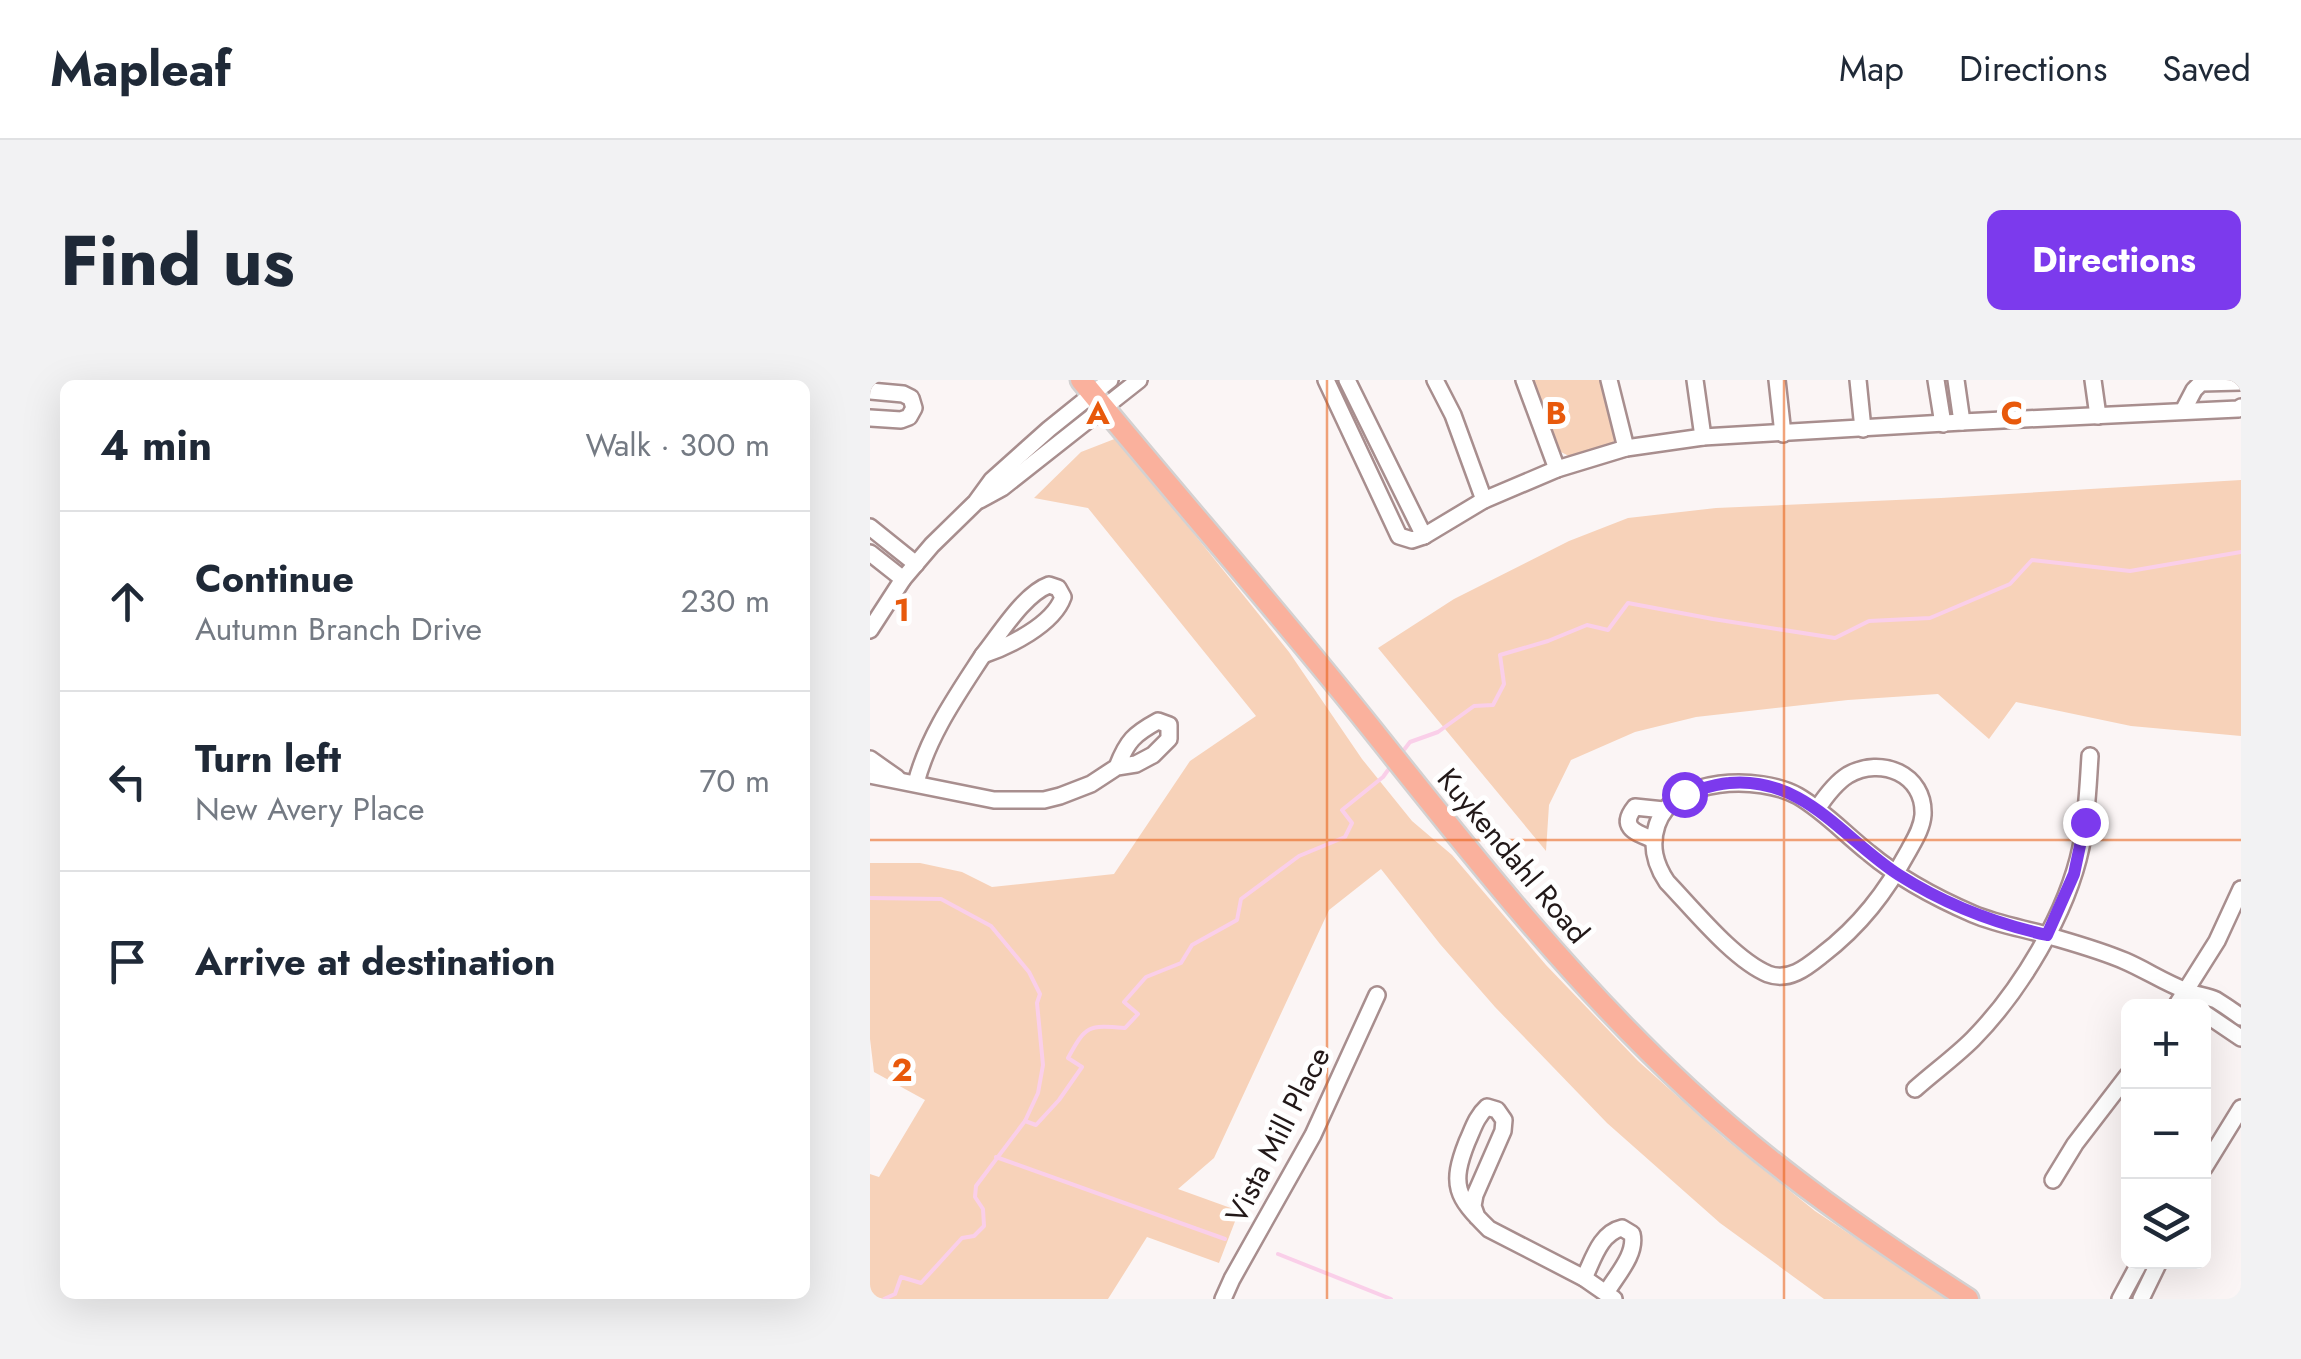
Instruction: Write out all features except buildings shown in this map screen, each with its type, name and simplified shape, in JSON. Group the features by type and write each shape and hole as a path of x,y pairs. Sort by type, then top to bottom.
{"main road":[{"name":"Kuykendahl Road","path":"1093,394 1423,796 1568,969 1623,1028 1766,1158 1854,1224 1968,1299"}],"street":[{"path":"870,630 903,579 952,524 976,502 1002,488 1110,380"},
{"path":"1093,394 1139,380"},
{"path":"1326,380 1399,536 1412,540 1484,500 1556,468 1626,448 1704,437 2241,407"},
{"path":"1347,380 1424,536"},
{"path":"1435,380 1453,415 1484,500"},
{"path":"1524,380 1556,468"},
{"path":"1609,380 1626,448"},
{"path":"1695,380 1704,437"},
{"path":"1777,380 1783,434"},
{"path":"1858,380 1863,429"},
{"path":"1936,380 1942,424"},
{"path":"1956,380 1962,422"},
{"path":"2094,380 2098,416"},
{"path":"2183,411 2200,383 2241,382"},
{"path":"870,392 902,394 912,398 914,408 910,417 901,420 870,418"},
{"path":"870,528 916,564"},
{"path":"870,553 903,579"},
{"path":"908,782 983,654 1026,600 1040,588 1058,588 1062,597 1051,615 1012,644 983,654"},
{"path":"1915,1089 1973,1039 1992,1017 2047,935 2081,848 2090,756"},
{"path":"870,758 908,782"},
{"path":"870,775 994,800 1027,801 1076,791 1117,767"},
{"path":"1817,808 1849,774 1888,769 1910,777 1921,794 1923,816 1896,873 1869,912 1840,942 1804,970 1771,976 1749,962 1659,870 1652,847 1658,824 1664,810 1684,794 1729,783 1784,790 1817,808 1866,851 1896,873 1926,892 1978,916 2126,961 2186,991 2214,1000 2241,1017"},
{"path":"1654,840 1630,829 1628,817 1635,807 1664,810"},
{"path":"2181,999 2218,941 2241,889"},
{"path":"2186,991 2192,999"},
{"name":"Vista Mill Place","path":"1224,1299 1313,1135 1377,995"},
{"path":"2211,1018 2241,1038"},
{"path":"2053,1180 2075,1144 2121,1085"},
{"path":"1477,1217 1475,1195 1504,1120 1497,1110 1487,1107 1478,1114 1456,1169 1458,1188 1477,1217 1488,1229 1584,1278 1610,1296 1630,1255 1632,1234 1622,1228 1611,1231 1584,1278"},
{"path":"2211,1157 2241,1108"},
{"path":"2120,1299 2136,1269"},
{"path":"2141,1299 2156,1269"}],"shaded area":[{"path":"1531,380 1604,380 1617,436 1612,444 1569,456 1557,450"},
{"path":"1117,438 1289,652 1362,759 1412,821 1452,855 1546,965 1638,1061 1724,1138 1815,1211 1947,1299 1824,1299 1720,1223 1607,1123 1495,1007 1381,869 1329,910 1214,1158 1178,1189 1239,1211 1219,1263 1147,1237 1108,1299 870,1299 870,1174 879,1177 925,1100 874,1072 870,1039 870,863 920,863 962,872 992,887 1114,874 1190,761 1256,716 1088,508 1034,498 1081,452"},
{"path":"2241,480 2241,736 2131,726 2016,702 1989,739 1938,694 1696,717 1635,732 1571,760 1549,805 1546,851 1378,648 1454,599 1569,541 1628,518 1716,508"}],"waterway":[{"path":"1400,755 1410,742 1438,732 1474,706 1493,705 1504,684 1500,655 1587,625 1608,630 1628,603 1835,638 1869,621 1930,618 2010,584 2032,560 2130,571 2241,552"},
{"path":"884,1299 895,1294 901,1277 921,1283 962,1238 974,1236 984,1226 983,1209 975,1197 976,1186 1025,1121 1036,1125 1059,1100 1082,1067 1068,1058 1084,1033 1095,1027 1125,1028 1138,1014 1124,1002 1146,977 1181,963 1192,945 1237,920 1241,899 1299,856 1345,837 1352,823 1342,810 1391,766"},
{"path":"870,898 941,899 991,926 1029,972 1040,994 1037,1003 1043,1065 1038,1093 1025,1121"},
{"path":"996,1157 1225,1239"},
{"path":"1278,1254 1391,1299"}],"route":[{"path":"1684,794 1729,783 1784,790 1817,808 1876,860 1926,892 1978,916 2047,935 2074,874 2085,822"}]}
